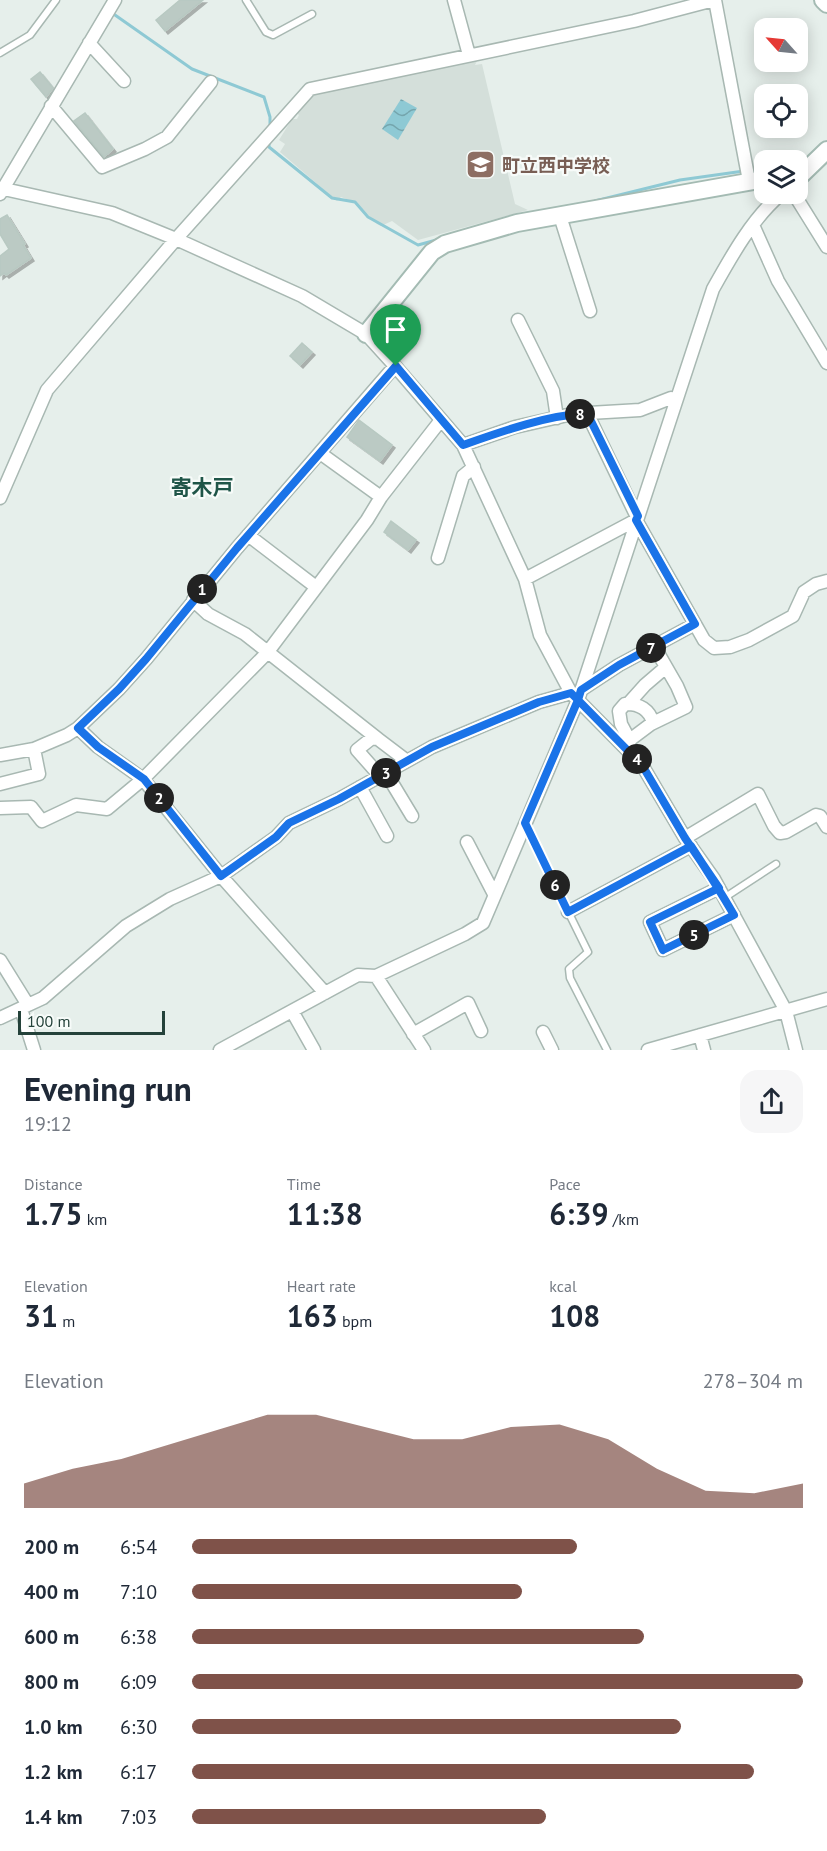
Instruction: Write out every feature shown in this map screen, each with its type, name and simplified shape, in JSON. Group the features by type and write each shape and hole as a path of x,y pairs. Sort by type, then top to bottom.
{"street":[{"path":"115,0 1,191 112,213 176,239 302,296 366,334 396,366 463,445 525,579 540,635 577,694 627,743 721,893 786,1011 796,1050"},
{"path":"454,0 469,56"},
{"path":"823,0 827,4"},
{"path":"0,498 46,390 176,239 310,89 634,21 709,1 754,169"},
{"path":"89,43 124,81"},
{"path":"51,106 102,166 167,138 211,82"},
{"path":"808,168 827,150"},
{"path":"366,334 432,252 445,244 474,235 560,216 754,181"},
{"path":"220,1050 358,975 376,976 483,923 577,694 713,289 729,259 753,225 772,204"},
{"path":"800,204 827,247"},
{"path":"560,216 590,310"},
{"path":"753,225 778,281 827,363"},
{"path":"518,320 553,391 557,418"},
{"path":"0,755 34,749 78,728 119,689 248,535 396,366"},
{"path":"463,445 515,427 587,413 640,410 671,398 675,399"},
{"path":"587,413 637,518 704,640 714,648 730,647 749,640 793,616 804,592 827,581"},
{"path":"0,807 31,807 42,821 76,805 107,808 144,779 267,653 367,520 381,497 441,420"},
{"path":"320,453 381,497"},
{"path":"438,558 463,476 474,467"},
{"path":"525,579 637,518"},
{"path":"248,535 316,587"},
{"path":"193,600 208,614 245,634 407,761"},
{"path":"0,1018 43,998 126,926 170,899 221,876 276,837 289,823 432,747 529,706 577,694 619,665 695,624"},
{"path":"627,743 653,723 686,706 654,646"},
{"path":"627,743 621,724 620,711 666,667"},
{"path":"628,704 642,708 649,713 653,723"},
{"path":"78,728 98,747 144,779 221,876 325,993"},
{"path":"378,739 372,738 357,750 383,774 412,816"},
{"path":"0,784 39,774 34,749"},
{"path":"360,787 387,836"},
{"path":"568,912 688,842 758,794 774,826 780,832 786,832 816,815 820,816 827,827"},
{"path":"467,842 494,894"},
{"path":"721,893 650,922 663,950 734,915"},
{"path":"0,960 25,1007 34,1050"},
{"path":"376,976 424,1050"},
{"path":"648,1050 827,999"},
{"path":"413,1034 468,1003 481,1031"},
{"path":"291,1011 314,1050"},
{"path":"543,1032 552,1050"},
{"path":"700,1035 704,1050"}],"lane":[{"path":"0,53 30,35 56,0"},
{"path":"246,0 266,32 273,35 312,14"},
{"path":"525,823 588,952 569,969 570,978 607,1050"},
{"path":"721,893 776,864"}],"shaded area":[{"path":"479,57 475,65 482,64 515,204 528,210 418,240 392,221 381,226 377,224 357,203 341,197 337,201 280,152 285,144 279,140 292,119 297,119 299,115 296,113 314,92"}],"water":[{"path":"401,99 417,108 398,140 382,129"}],"building":[{"path":"180,0 203,0 165,31 156,20"},
{"path":"40,72 53,88 46,97 31,79"},
{"path":"85,113 113,149 104,157 74,121"},
{"path":"7,215 31,258 6,275 4,273 0,276 0,256 9,249 0,234 0,219"},
{"path":"302,343 312,352 300,365 290,356"},
{"path":"359,420 392,445 380,461 347,437"},
{"path":"391,521 416,540 408,550 384,532"}],"waterway":[{"path":"115,15 192,69 264,97 270,117 270,126"},
{"path":"269,142 269,147 332,198 355,202 368,217 418,245 440,239"},
{"path":"750,170 754,170"},
{"path":"595,201 680,180 744,171"}],"place":[{"name":"町立西中学校","path":"481,165"}],"district":[{"name":"寄木戸","path":"202,487"}],"route":[{"path":"396,366 237,548 146,659 119,689 78,728 98,747 144,779 221,876 276,837 289,823 339,799 432,747 539,702 571,693 578,700 642,765 685,838 714,879 719,888 650,922 663,950 734,915 724,898 719,888 714,879 691,846 568,912 525,823 578,700 581,690 619,665 695,624 636,520 638,516 587,413 572,414 515,427 463,445 396,366"}]}
